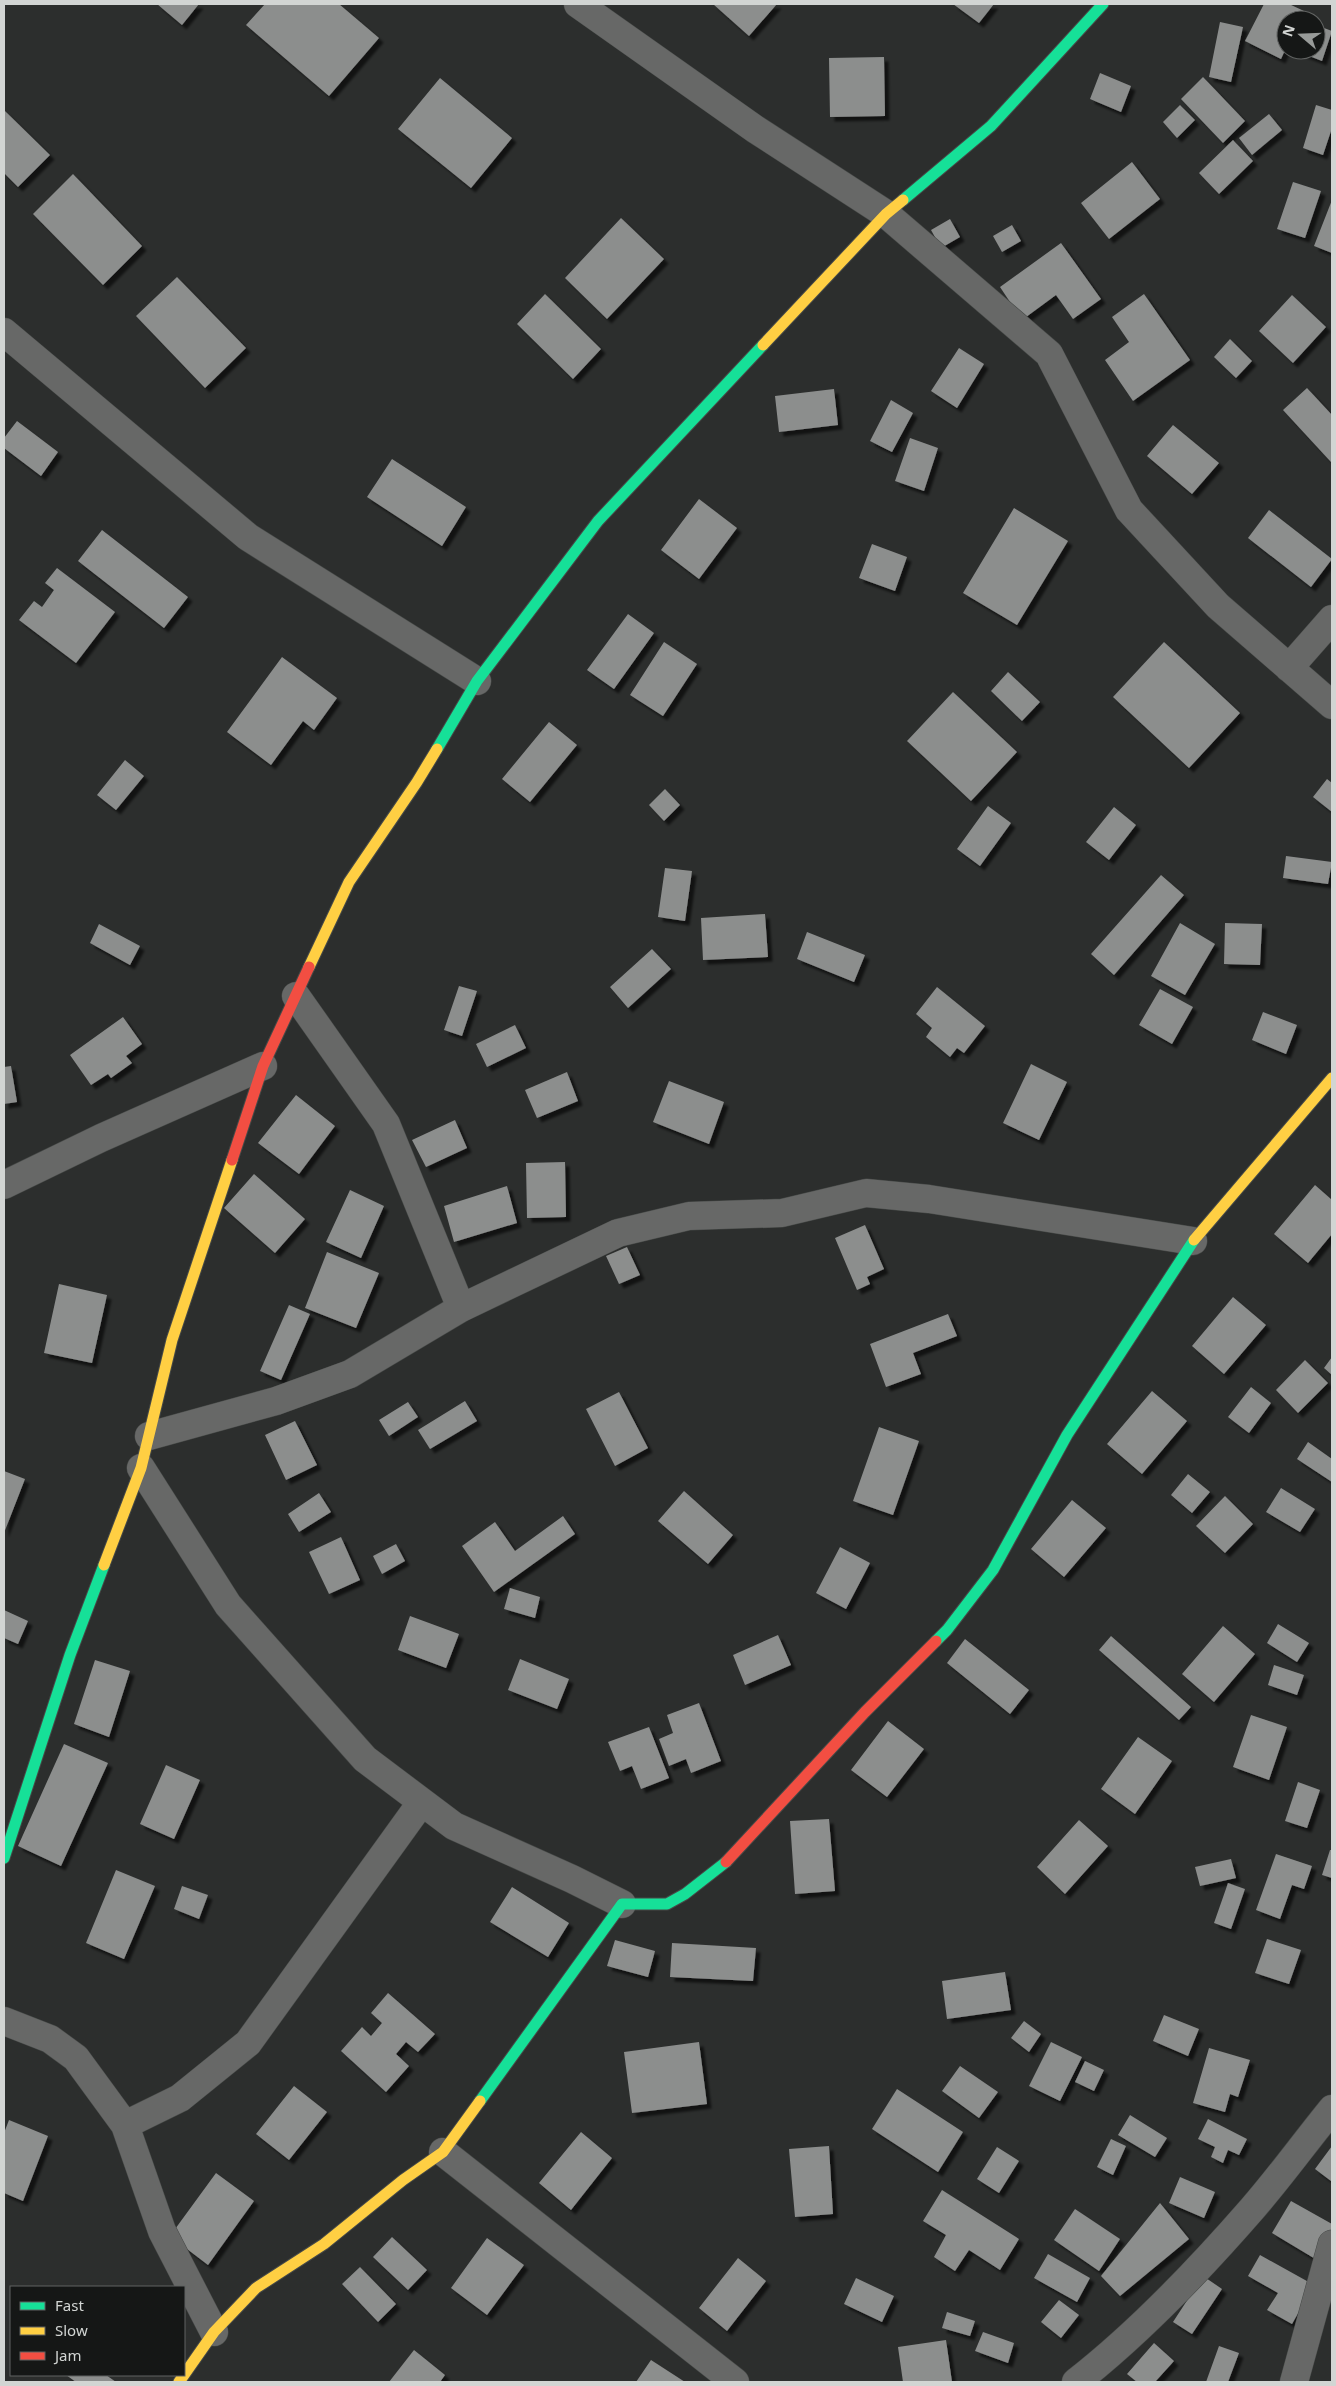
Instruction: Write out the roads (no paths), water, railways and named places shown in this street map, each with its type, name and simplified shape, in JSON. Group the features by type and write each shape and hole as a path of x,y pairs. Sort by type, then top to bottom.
{"street":[{"path":"578,4 755,129 886,214 1049,354 1129,510 1218,606 1332,705"},
{"path":"4,1858 70,1656 141,1468 172,1340 263,1066 349,882 417,782 477,681 598,521 886,214 991,126 1103,4"},
{"path":"5,335 248,537 477,681"},
{"path":"1288,668 1332,619"},
{"path":"296,996 386,1124 461,1308"},
{"path":"4,1185 100,1138 263,1066"},
{"path":"141,1468 228,1605 365,1759 454,1826 572,1879 622,1904 667,1904 685,1894 732,1857 865,1712 947,1630 993,1570 1067,1435 1193,1240 1332,1078"},
{"path":"149,1436 276,1401 350,1374 461,1308 618,1234 689,1216 782,1213 866,1193 929,1199 1193,1240"},
{"path":"125,2124 180,2098 248,2043 421,1803"},
{"path":"185,2375 214,2332 256,2288 324,2244 403,2180 443,2152 622,1904"},
{"path":"4,2021 50,2039 76,2058 125,2124 162,2232 214,2332"},
{"path":"1076,2382 1133,2333 1194,2273 1252,2209 1332,2109"},
{"path":"443,2152 735,2382"},
{"path":"1294,2382 1332,2244"}]}
